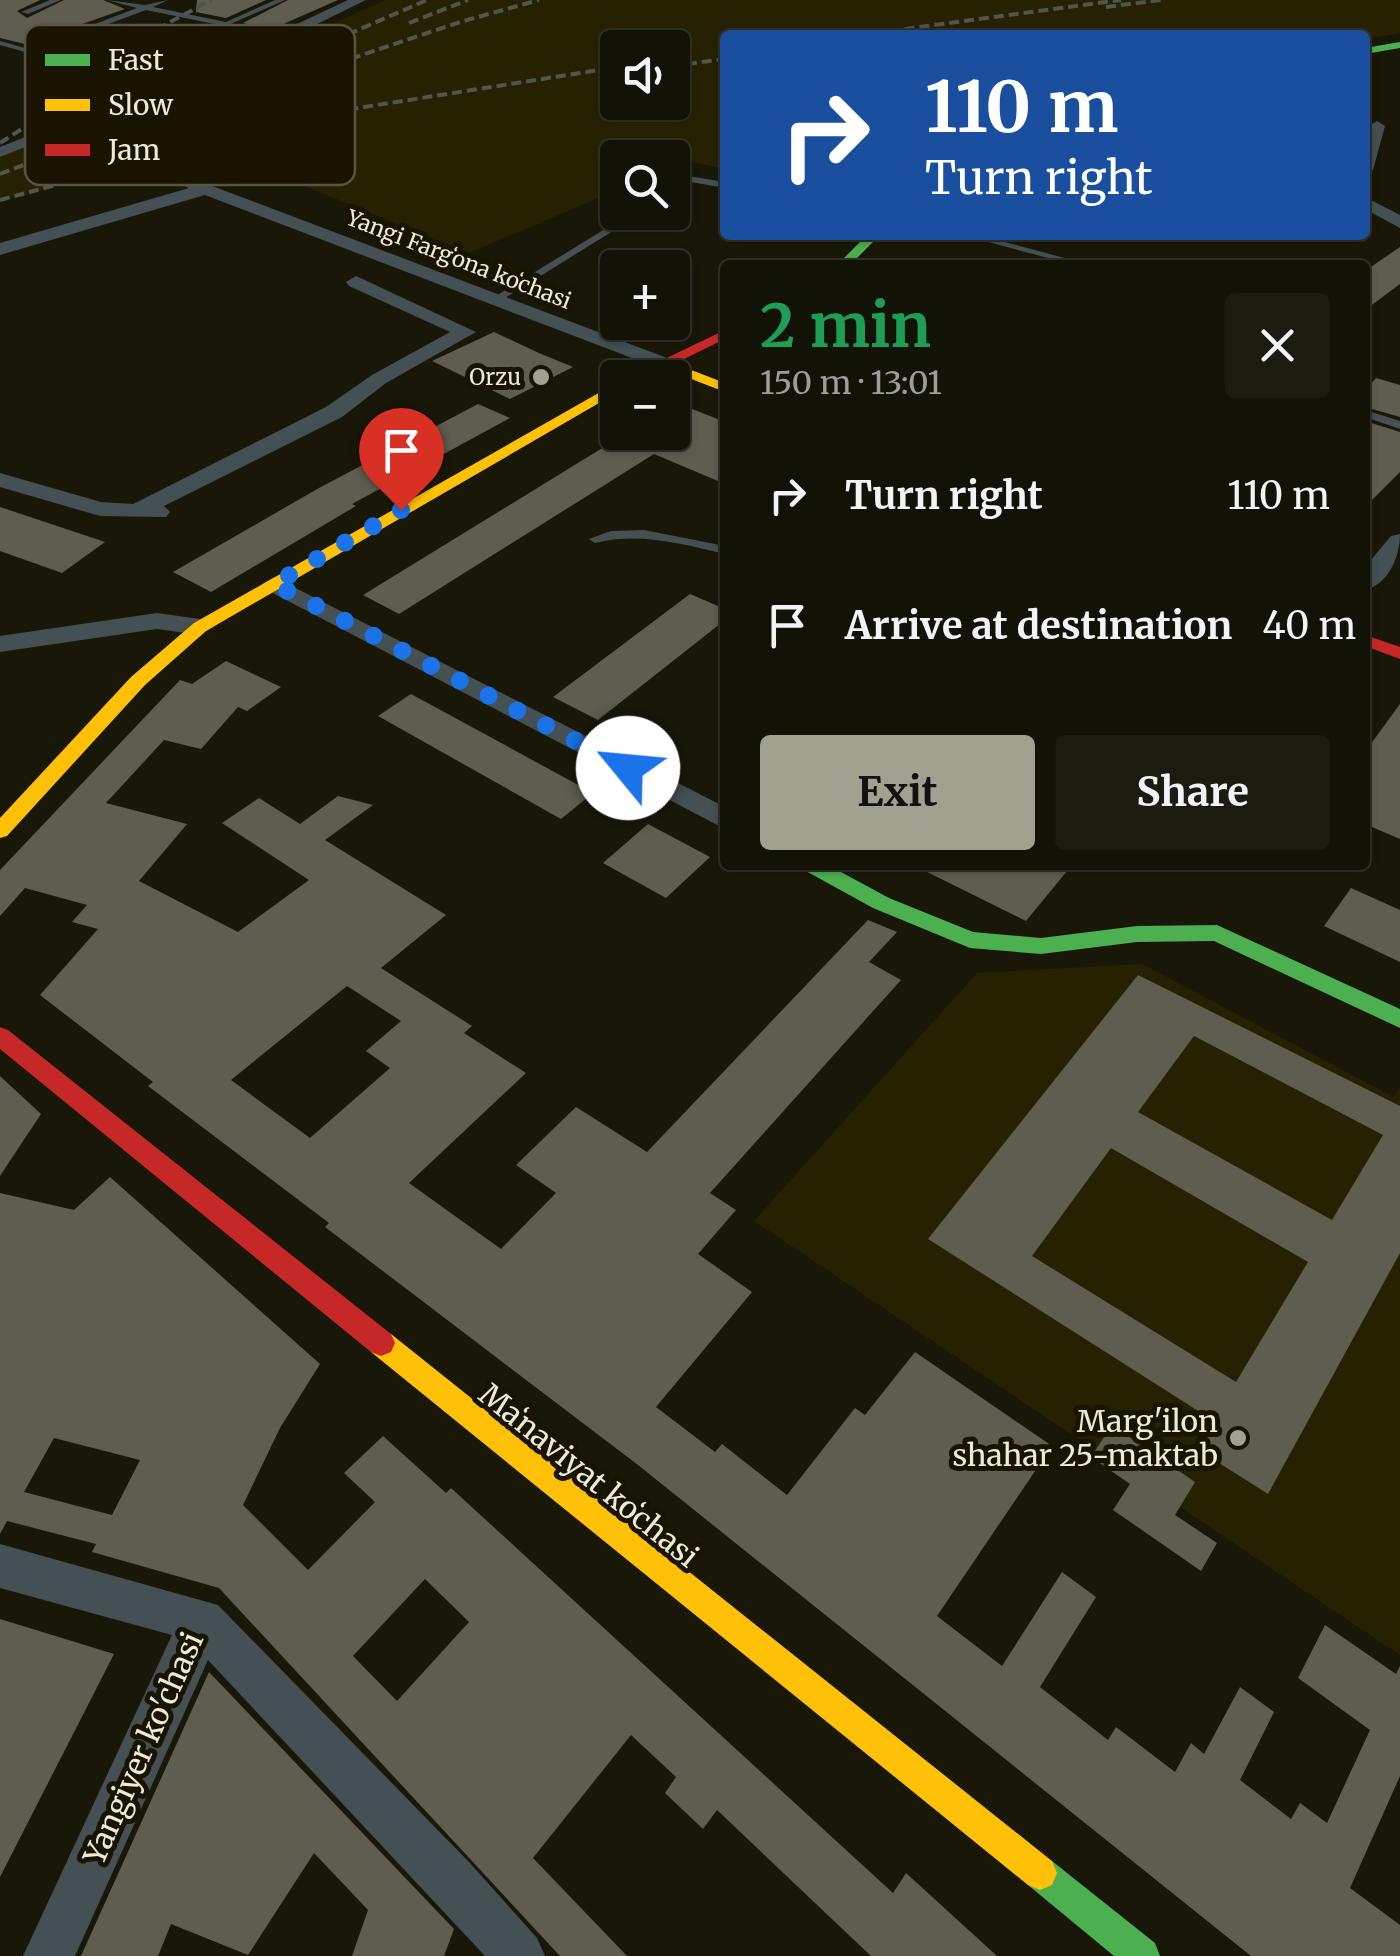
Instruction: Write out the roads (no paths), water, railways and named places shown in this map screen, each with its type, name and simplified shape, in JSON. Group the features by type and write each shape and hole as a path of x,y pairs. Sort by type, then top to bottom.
{"street":[{"path":"306,25 359,0"},
{"path":"1370,51 1400,45"},
{"path":"1371,126 1400,126"},
{"path":"1,152 25,142"},
{"name":"Yangi Fargʻona koʻchasi","path":"196,185 655,360"},
{"path":"0,249 206,189"},
{"path":"1370,205 1398,220"},
{"path":"848,260 869,240"},
{"path":"137,511 334,412 379,380 466,332 356,282"},
{"path":"665,360 720,336"},
{"name":"Yangi Fargʻona koʻchasi","path":"690,374 720,386"},
{"path":"0,831 138,680 200,627 600,396"},
{"path":"0,480 100,509 183,514"},
{"path":"1370,577 1400,540"},
{"path":"274,584 720,816"},
{"path":"0,644 157,621 200,627"},
{"path":"1370,642 1400,653"},
{"path":"820,870 881,903 970,940 1041,946 1136,934 1216,933 1400,1019"},
{"name":"Maʻnaviyat koʻchasi","path":"0,1036 1142,1956"},
{"name":"Yangiyer ko'chasi","path":"0,1566 202,1621 49,1956"},
{"path":"202,1621 451,1880 518,1956"}],"lane":[{"path":"24,12 57,0"},
{"path":"111,0 226,24 281,0"},
{"path":"98,25 164,0"},
{"path":"168,12 182,6"},
{"path":"0,43 25,50"},
{"path":"690,179 720,184"},
{"path":"496,300 608,230"},
{"path":"988,240 1070,260"},
{"path":"1370,415 1400,425"},
{"path":"595,539 620,532 646,533 720,549"}],"railway":[{"path":"165,25 211,0"},
{"path":"355,31 427,0"},
{"path":"409,23 468,0"},
{"path":"355,57 539,0"},
{"path":"897,30 1121,0"},
{"path":"1106,7 1161,0"},
{"path":"690,64 720,60"},
{"path":"355,108 600,70"},
{"path":"0,143 25,127"},
{"path":"0,174 25,165"},
{"path":"0,200 56,185"}],"place":[{"name":"Orzu","path":"541,377"},
{"name":"Marg'ilon shahar 25-maktab","path":"1238,1438"}]}
